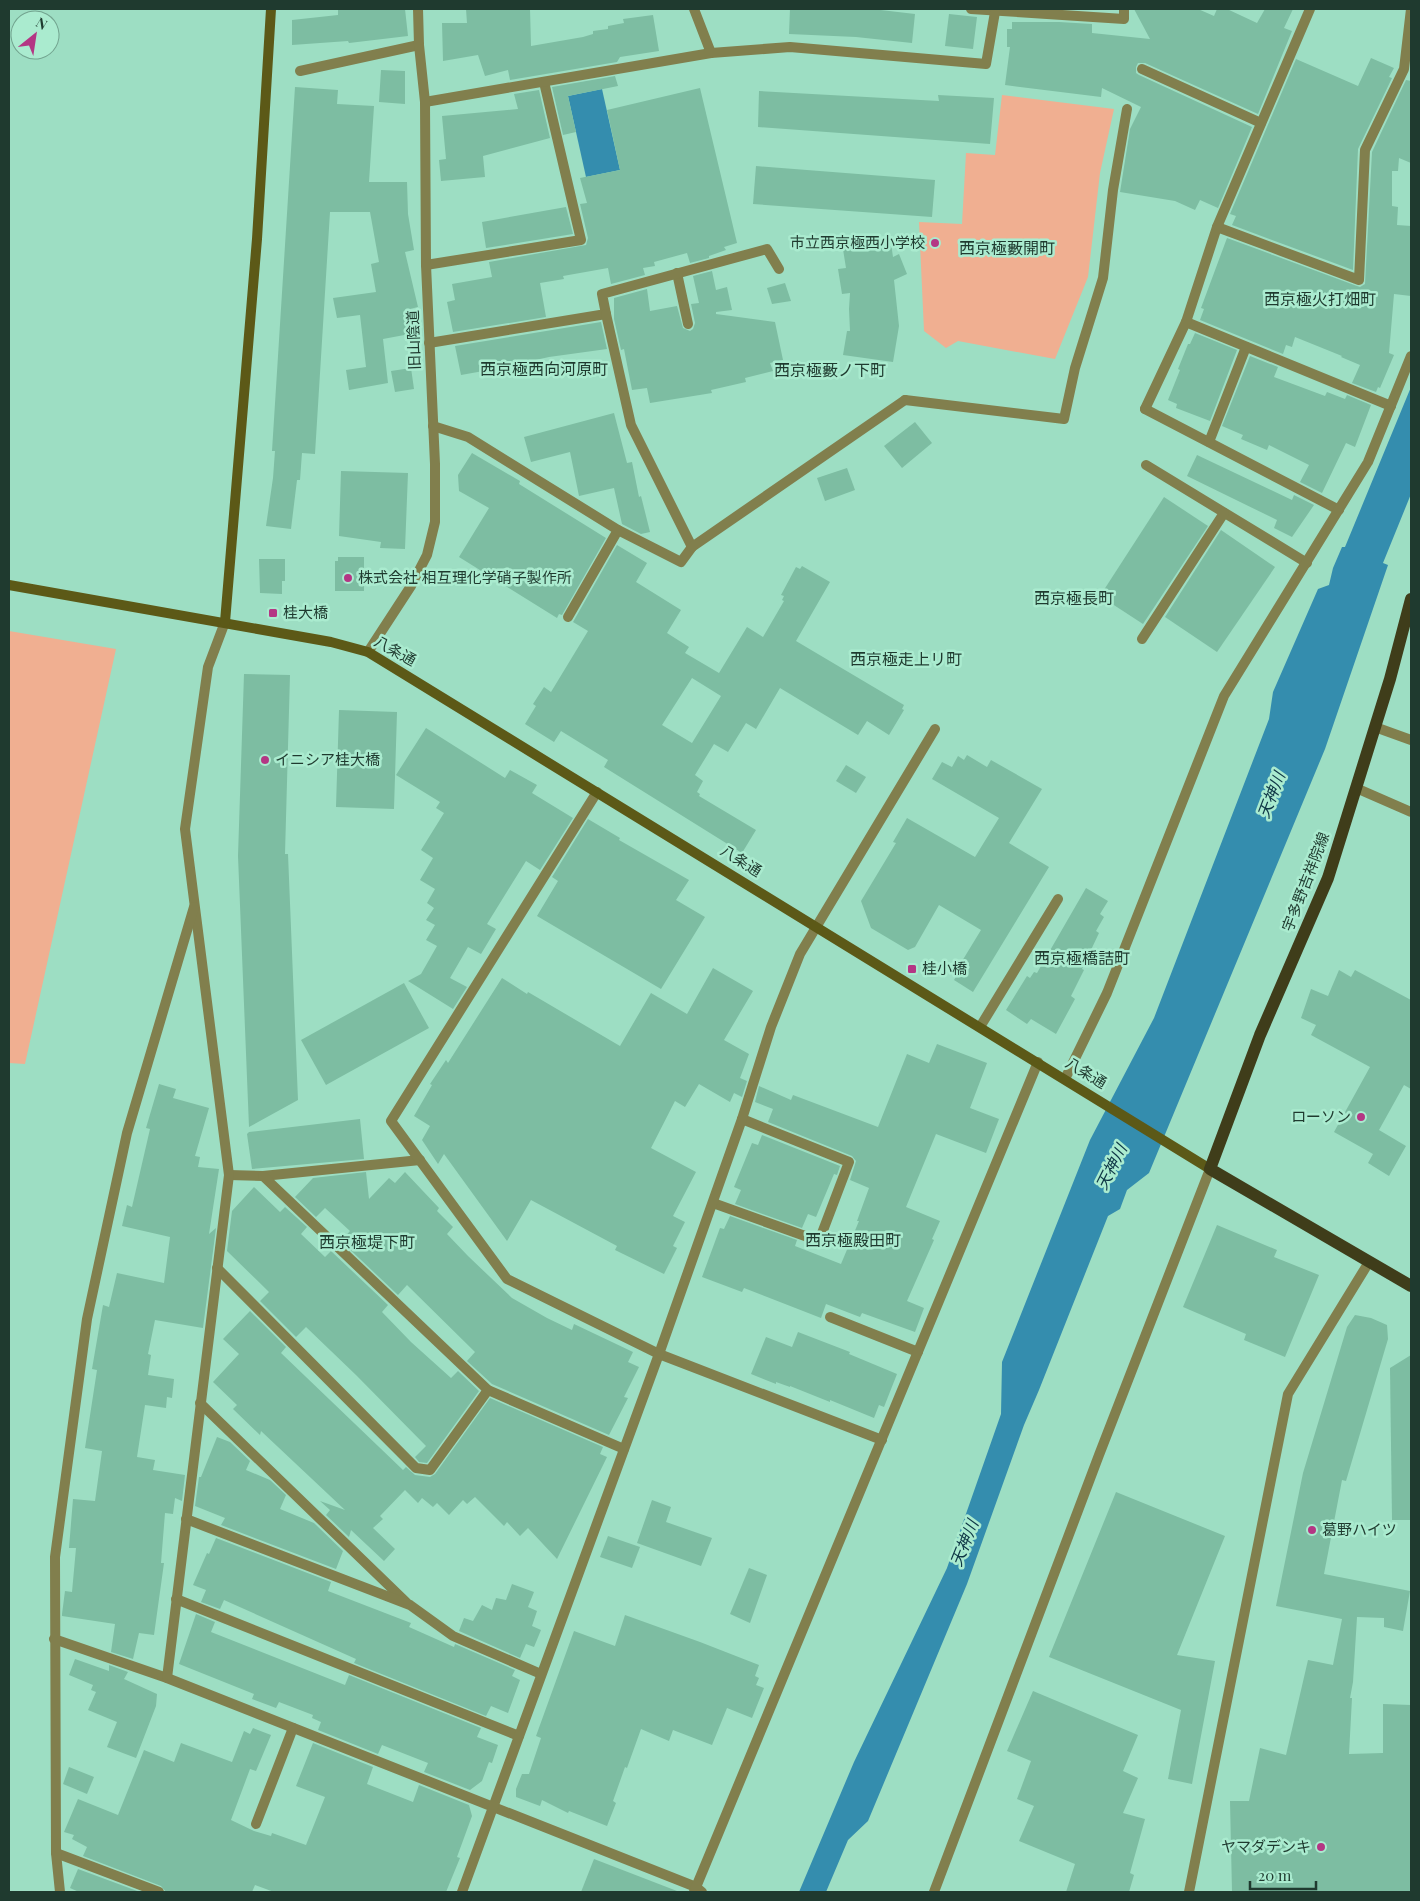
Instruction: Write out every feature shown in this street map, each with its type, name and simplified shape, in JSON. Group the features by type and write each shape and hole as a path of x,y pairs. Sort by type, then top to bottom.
{"main road":[{"path":"225,622 256,249 271,9"},
{"name":"八条通","path":"9,584 331,642 368,652 1210,1168 1411,1286"},
{"name":"宇多野吉祥院線","path":"1210,1168 1260,1035 1328,878 1375,727 1411,599"}],"street":[{"name":"旧山陰道","path":"368,652 410,586 427,554 435,522 426,265 424,102 418,9"},
{"path":"694,9 711,53"},
{"path":"972,9 1124,19 1124,9"},
{"path":"1310,9 1217,227 1186,322 1145,408 1339,510"},
{"path":"1217,227 1359,280 1365,150 1404,70 1411,9"},
{"path":"424,102 711,53 790,47 986,64 995,12"},
{"path":"300,71 419,45"},
{"path":"1142,69 1261,123"},
{"path":"426,265 581,240 544,82"},
{"path":"433,426 468,436 618,530 681,562 692,547 905,400 1064,419 1075,368 1103,278 1113,190 1128,109"},
{"path":"692,547 631,425 602,294 767,249 779,270"},
{"path":"677,273 688,324"},
{"path":"429,343 606,314"},
{"path":"1186,322 1391,406"},
{"path":"1209,442 1246,347"},
{"path":"1066,1080 1107,993 1224,696 1368,462 1411,356"},
{"path":"1146,465 1307,563"},
{"path":"1142,639 1224,512"},
{"path":"568,617 618,530"},
{"path":"166,1678 228,1175 185,829 208,667 225,622"},
{"path":"1375,727 1411,740"},
{"path":"462,1892 659,1354 742,1119 771,1028 800,954 935,729"},
{"path":"1356,788 1411,812"},
{"path":"597,792 391,1121 507,1279 659,1354 882,1440"},
{"path":"980,1027 1058,899"},
{"path":"60,1892 56,1853 54,1557 87,1319 127,1133 195,901"},
{"path":"54,1639 166,1678 697,1890 1038,1062"},
{"path":"712,1203 819,1241 849,1162 742,1119"},
{"path":"228,1175 263,1176 420,1160"},
{"path":"934,1892 1210,1168"},
{"path":"263,1176 488,1390 624,1449"},
{"path":"1189,1892 1288,1394 1369,1262"},
{"path":"217,1268 416,1468 430,1470 488,1390"},
{"path":"830,1317 918,1352"},
{"path":"200,1403 410,1605 453,1636 541,1674"},
{"path":"186,1520 410,1605"},
{"path":"176,1599 519,1736"},
{"path":"256,1824 293,1728"},
{"path":"56,1853 159,1892"}],"shaded area":[{"path":"1002,95 1114,109 1100,173 1088,277 1055,359 958,341 946,348 924,331 919,222 962,224 966,153 995,155"},
{"path":"9,631 116,649 25,1064 9,1063"}],"water":[{"path":"602,89 620,170 586,177 568,96"},
{"name":"天神川","path":"1411,387 1411,494 1383,563 1388,565 1325,749 1149,1173 1127,1190 1120,1209 1108,1216 1024,1425 967,1584 868,1821 848,1840 826,1892 799,1892 854,1762 947,1568 1001,1414 1002,1362 1090,1140 1154,1018 1269,719 1273,692 1318,589 1329,585 1333,568 1342,547 1345,547"}],"building":[{"path":"338,9 405,9 408,36 349,43 348,41 292,45 292,20 338,15"},
{"path":"466,9 530,9 531,46 583,37 593,34 593,31 608,29 608,26 624,23 623,19 653,15 659,51 620,57 617,62 510,80 508,70 485,76 478,55 443,61 442,23 467,23"},
{"path":"790,9 872,9 915,14 912,43 856,37 789,34"},
{"path":"1134,9 1198,9 1214,16 1217,9 1227,9 1257,23 1265,9 1293,9 1284,28 1292,31 1258,114 1145,63 1138,63 1136,67 1136,73 1139,75 1252,127 1218,208 1200,200 1195,210 1175,201 1120,192 1130,129 1141,107 1102,88 1101,97 1005,85 1010,47 1007,47 1007,29 1012,29 1012,22 1092,24 1092,33 1150,39"},
{"path":"949,14 977,17 973,49 945,46"},
{"path":"1371,58 1394,68 1389,77 1392,78 1358,149 1353,270 1232,225 1236,216 1230,214 1296,59 1358,86"},
{"path":"381,70 405,71 405,104 379,102"},
{"path":"615,76 618,86 568,96 576,132 563,135 552,87"},
{"path":"1406,80 1411,81 1411,163 1399,158 1398,171 1392,171 1392,206 1398,207 1397,225 1411,226 1411,296 1394,294 1389,353 1394,355 1380,388 1378,387 1376,392 1352,383 1360,365 1295,337 1292,347 1286,345 1283,354 1200,320 1204,309 1201,308 1227,238 1360,287 1365,284 1372,152"},
{"path":"295,87 338,90 337,104 374,106 369,182 407,182 408,214 414,250 405,252 418,307 410,309 415,333 383,339 388,383 349,390 346,370 366,367 360,315 337,318 333,298 376,292 371,264 379,262 370,212 330,212 315,454 302,453 300,480 297,480 291,529 266,526 275,451 272,451"},
{"path":"700,88 737,243 724,247 726,250 709,256 709,258 690,263 687,253 654,262 655,266 643,268 645,275 611,284 608,268 563,276 564,279 540,283 546,317 453,332 447,302 455,300 452,284 492,277 489,262 586,245 588,238 580,204 587,203 580,178 620,170 607,110"},
{"path":"539,90 550,138 483,156 485,177 441,181 439,160 446,159 442,116 518,109 514,94"},
{"path":"759,91 939,101 938,95 994,98 990,144 758,127"},
{"path":"756,166 935,180 932,217 753,204"},
{"path":"566,207 573,234 486,248 482,222"},
{"path":"890,236 893,257 899,254 907,274 894,280 899,326 893,362 843,355 847,331 850,331 850,293 842,294 838,269 846,268 842,243"},
{"path":"712,271 716,290 727,287 732,310 716,312 716,314 775,322 783,360 770,363 773,371 745,378 746,382 711,390 712,393 650,403 647,388 632,390 624,349 621,350 614,319 614,298 647,289 650,311 677,306 683,328 690,331 695,323 691,304 699,303 693,276"},
{"path":"785,283 791,301 772,304 767,288"},
{"path":"601,322 607,349 549,357 461,375 455,346"},
{"path":"1195,333 1237,350 1210,421 1176,408 1177,404 1168,400 1188,344 1190,344"},
{"path":"1250,356 1278,367 1274,377 1325,396 1327,392 1345,399 1347,395 1371,405 1355,447 1346,443 1322,493 1300,482 1309,465 1269,445 1267,450 1241,439 1243,435 1222,426"},
{"path":"411,368 414,389 395,392 391,371"},
{"path":"614,413 627,463 632,462 639,497 641,496 650,532 641,534 622,524 614,488 579,496 570,452 531,462 524,437"},
{"path":"915,422 932,443 902,468 884,446"},
{"path":"472,453 520,481 519,484 606,538 562,615 559,614 557,618 459,557 489,508 459,491 458,475"},
{"path":"1197,455 1292,500 1294,495 1314,505 1292,537 1274,528 1277,520 1187,476"},
{"path":"847,468 855,490 825,501 817,478"},
{"path":"341,471 408,473 405,549 380,548 381,542 339,536"},
{"path":"1164,497 1208,526 1143,624 1100,596"},
{"path":"1221,530 1275,567 1217,652 1165,617"},
{"path":"617,545 647,563 636,582 681,610 667,633 689,647 685,653 719,673 747,627 763,637 784,601 782,600 784,596 781,595 796,567 800,569 802,566 830,582 796,641 904,705 902,709 904,710 889,735 867,721 858,735 780,688 756,729 746,723 728,752 714,744 695,775 703,781 697,792 700,794 699,796 756,830 742,853 604,767 608,760 561,731 554,742 525,724 536,706 533,704 544,687 551,692 588,631 573,622","holes":["692,678 721,696 692,743 662,725"]},
{"path":"338,557 364,557 364,591 335,591 335,561 338,561"},
{"path":"259,559 285,559 285,581 282,581 282,594 260,593"},
{"path":"244,674 290,675 285,854 288,854 298,1100 249,1127 238,856"},
{"path":"339,710 397,712 394,809 336,807"},
{"path":"426,728 505,778 510,770 537,785 532,793 573,818 540,870 526,861 487,924 496,929 481,954 468,947 450,978 467,987 453,1009 408,981 421,974 437,946 426,940 435,925 426,920 434,908 427,903 435,889 420,880 433,858 421,850 444,813 436,808 440,802 396,775"},
{"path":"967,755 987,767 991,760 1042,789 1009,843 1049,867 973,992 954,980 958,973 956,971 981,930 939,905 915,947 908,950 871,928 861,901 896,843 893,842 907,818 975,857 999,818 932,779 942,762 952,767 958,756 964,760"},
{"path":"846,765 866,777 856,793 836,781"},
{"path":"588,819 620,838 619,840 689,880 676,900 705,917 661,989 537,916 558,881 552,877"},
{"path":"1086,888 1108,901 1100,914 1104,917 1096,931 1099,933 1071,996 1075,999 1056,1034 1031,1019 1027,1024 1006,1010 1027,976 1030,978 1034,972 1037,973"},
{"path":"713,968 753,991 724,1040 749,1054 740,1078 747,1081 742,1097 734,1093 730,1102 699,1084 685,1107 675,1101 651,1148 696,1172 673,1216 685,1222 673,1246 677,1248 664,1274 615,1250 617,1246 531,1200 507,1241 444,1154 438,1164 422,1140 430,1126 414,1116 432,1085 430,1084 446,1060 448,1063 502,978 620,1046 651,993 687,1014"},
{"path":"1339,970 1351,977 1355,970 1411,1000 1411,1089 1404,1085 1379,1130 1406,1146 1389,1176 1368,1163 1373,1154 1334,1132 1370,1067 1311,1035 1316,1025 1301,1018 1311,989 1328,996"},
{"path":"404,983 429,1028 326,1085 301,1040"},
{"path":"937,1044 987,1063 970,1108 999,1119 986,1153 936,1134 906,1207 940,1221 932,1239 934,1240 907,1301 924,1308 915,1332 862,1313 860,1317 826,1304 821,1318 744,1288 742,1292 702,1277 720,1228 724,1229 730,1216 797,1240 795,1246 841,1264 859,1221 857,1221 869,1188 850,1180 856,1161 852,1156 768,1122 773,1109 755,1102 759,1086 791,1100 793,1095 878,1127 907,1054 929,1063"},
{"path":"159,1084 176,1089 173,1098 209,1108 195,1156 200,1157 198,1167 219,1169 209,1234 216,1228 203,1328 155,1320 148,1354 151,1355 148,1375 174,1379 172,1398 167,1397 166,1408 145,1405 137,1457 155,1460 153,1470 185,1475 182,1501 175,1498 173,1514 165,1513 161,1563 164,1563 154,1635 139,1633 133,1659 111,1652 115,1624 62,1616 62,1614 65,1591 72,1592 76,1548 69,1548 73,1499 95,1501 102,1451 85,1448 97,1370 92,1369 103,1305 109,1307 117,1273 164,1283 170,1237 122,1226 127,1205 132,1207 150,1129 146,1128"},
{"path":"360,1119 364,1159 252,1169 247,1134 249,1132"},
{"path":"762,1135 840,1166 837,1175 834,1174 816,1217 808,1214 802,1228 735,1204 741,1190 734,1187 752,1143 758,1145"},
{"path":"366,1172 369,1199 389,1178 395,1183 405,1172 439,1208 437,1211 453,1227 447,1234 512,1298 572,1330 574,1324 633,1352 628,1362 639,1367 624,1397 628,1398 609,1435 492,1384 467,1361 475,1352 407,1285 398,1295 341,1241 350,1231 325,1208 316,1217 295,1197 313,1178"},
{"path":"254,1187 280,1212 285,1207 307,1227 301,1234 325,1257 331,1251 388,1305 382,1312 411,1342 451,1378 458,1371 479,1391 427,1463 419,1462 415,1457 426,1446 306,1327 296,1337 260,1301 269,1292 227,1251 232,1211"},
{"path":"1217,1225 1277,1250 1274,1257 1319,1275 1285,1357 1244,1340 1246,1334 1183,1307"},
{"path":"250,1311 286,1347 281,1353 403,1470 406,1467 415,1475 430,1477 435,1474 490,1398 603,1447 600,1454 607,1457 557,1559 528,1528 520,1536 507,1522 504,1526 475,1497 467,1504 463,1500 449,1515 437,1503 433,1507 422,1498 418,1503 405,1490 380,1516 383,1519 373,1528 395,1549 384,1561 351,1530 349,1537 326,1515 330,1510 320,1501 345,1510 261,1431 260,1435 233,1409 237,1405 213,1382 239,1354 223,1339"},
{"path":"1355,1315 1371,1318 1387,1325 1388,1339 1346,1481 1342,1480 1324,1574 1410,1591 1403,1631 1384,1627 1384,1618 1357,1617 1353,1682 1350,1698 1352,1698 1349,1754 1383,1753 1383,1704 1411,1705 1411,1892 1232,1892 1230,1801 1249,1801 1260,1748 1286,1755 1308,1660 1333,1665 1342,1619 1276,1606 1303,1473 1347,1327"},
{"path":"798,1332 850,1352 849,1354 897,1374 884,1407 879,1405 874,1418 830,1400 830,1402 790,1386 776,1382 776,1384 751,1374 766,1337 792,1347"},
{"path":"1411,1355 1411,1520 1392,1520 1390,1368"},
{"path":"217,1437 230,1442 250,1461 246,1470 270,1480 286,1495 280,1509 314,1523 343,1551 336,1569 221,1525 225,1518 195,1506 199,1477 201,1477"},
{"path":"1116,1492 1225,1536 1177,1655 1215,1661 1192,1784 1168,1779 1181,1710 1049,1657"},
{"path":"652,1500 671,1507 666,1522 712,1538 701,1566 637,1543"},
{"path":"608,1536 640,1547 632,1568 600,1557"},
{"path":"216,1538 331,1582 328,1591 411,1623 409,1627 454,1647 455,1644 515,1670 512,1676 520,1680 508,1713 491,1706 486,1716 354,1663 356,1659 224,1600 220,1609 201,1602 206,1590 193,1585"},
{"path":"749,1568 767,1575 750,1623 730,1614"},
{"path":"512,1584 534,1592 528,1607 537,1611 532,1626 541,1630 534,1647 526,1644 520,1658 459,1631 464,1618 473,1621 482,1605 492,1610 496,1598 506,1600"},
{"path":"196,1614 215,1622 211,1632 345,1685 349,1675 481,1728 477,1737 498,1745 492,1763 489,1762 482,1781 470,1790 424,1772 428,1763 382,1745 378,1754 318,1730 321,1722 312,1718 313,1715 279,1702 276,1708 252,1699 254,1694 179,1664"},
{"path":"625,1615 759,1665 755,1676 759,1678 756,1685 764,1688 752,1718 727,1708 712,1745 673,1730 669,1741 641,1729 613,1801 616,1803 607,1826 569,1811 568,1813 542,1800 540,1806 516,1797 516,1789 522,1774 529,1774 541,1738 536,1736 574,1631 615,1646"},
{"path":"75,1659 109,1671 109,1665 128,1672 124,1679 157,1694 156,1706 136,1758 107,1747 117,1722 88,1710 96,1692 91,1690 93,1685 69,1675"},
{"path":"1033,1691 1138,1735 1123,1771 1138,1778 1123,1813 1145,1819 1130,1873 1134,1875 1129,1892 1066,1892 1075,1864 1019,1841 1034,1806 1017,1799 1031,1761 1007,1751"},
{"path":"253,1728 271,1735 256,1771 250,1769 231,1820 254,1831 271,1836 272,1833 306,1845 325,1797 296,1786 313,1743 373,1767 367,1784 413,1802 419,1785 469,1805 472,1816 457,1857 460,1858 446,1892 274,1892 255,1885 252,1892 166,1892 161,1886 83,1856 87,1847 72,1839 74,1835 64,1832 78,1799 118,1815 144,1750 174,1762 181,1743 232,1762 244,1731 250,1734"},
{"path":"69,1767 94,1777 87,1794 63,1784"},
{"path":"594,1859 677,1891 677,1892 581,1892"},
{"path":"78,1869 140,1892 79,1892 70,1888"}],"place":[{"name":"市立西京極西小学校","path":"935,243"},
{"name":"株式会社 相互理化学硝子製作所","path":"348,578"},
{"name":"桂大橋","path":"273,613"},
{"name":"イニシア桂大橋","path":"265,760"},
{"name":"桂小橋","path":"912,969"},
{"name":"ローソン","path":"1361,1117"},
{"name":"葛野ハイツ","path":"1312,1530"},
{"name":"ヤマダデンキ","path":"1321,1847"}],"district":[{"name":"西京極藪開町","path":"1007,248"},
{"name":"西京極火打畑町","path":"1320,299"},
{"name":"西京極西向河原町","path":"544,369"},
{"name":"西京極藪ノ下町","path":"830,370"},
{"name":"西京極長町","path":"1074,598"},
{"name":"西京極走上リ町","path":"906,659"},
{"name":"西京極橋詰町","path":"1082,958"},
{"name":"西京極殿田町","path":"853,1240"},
{"name":"西京極堤下町","path":"367,1242"}]}
